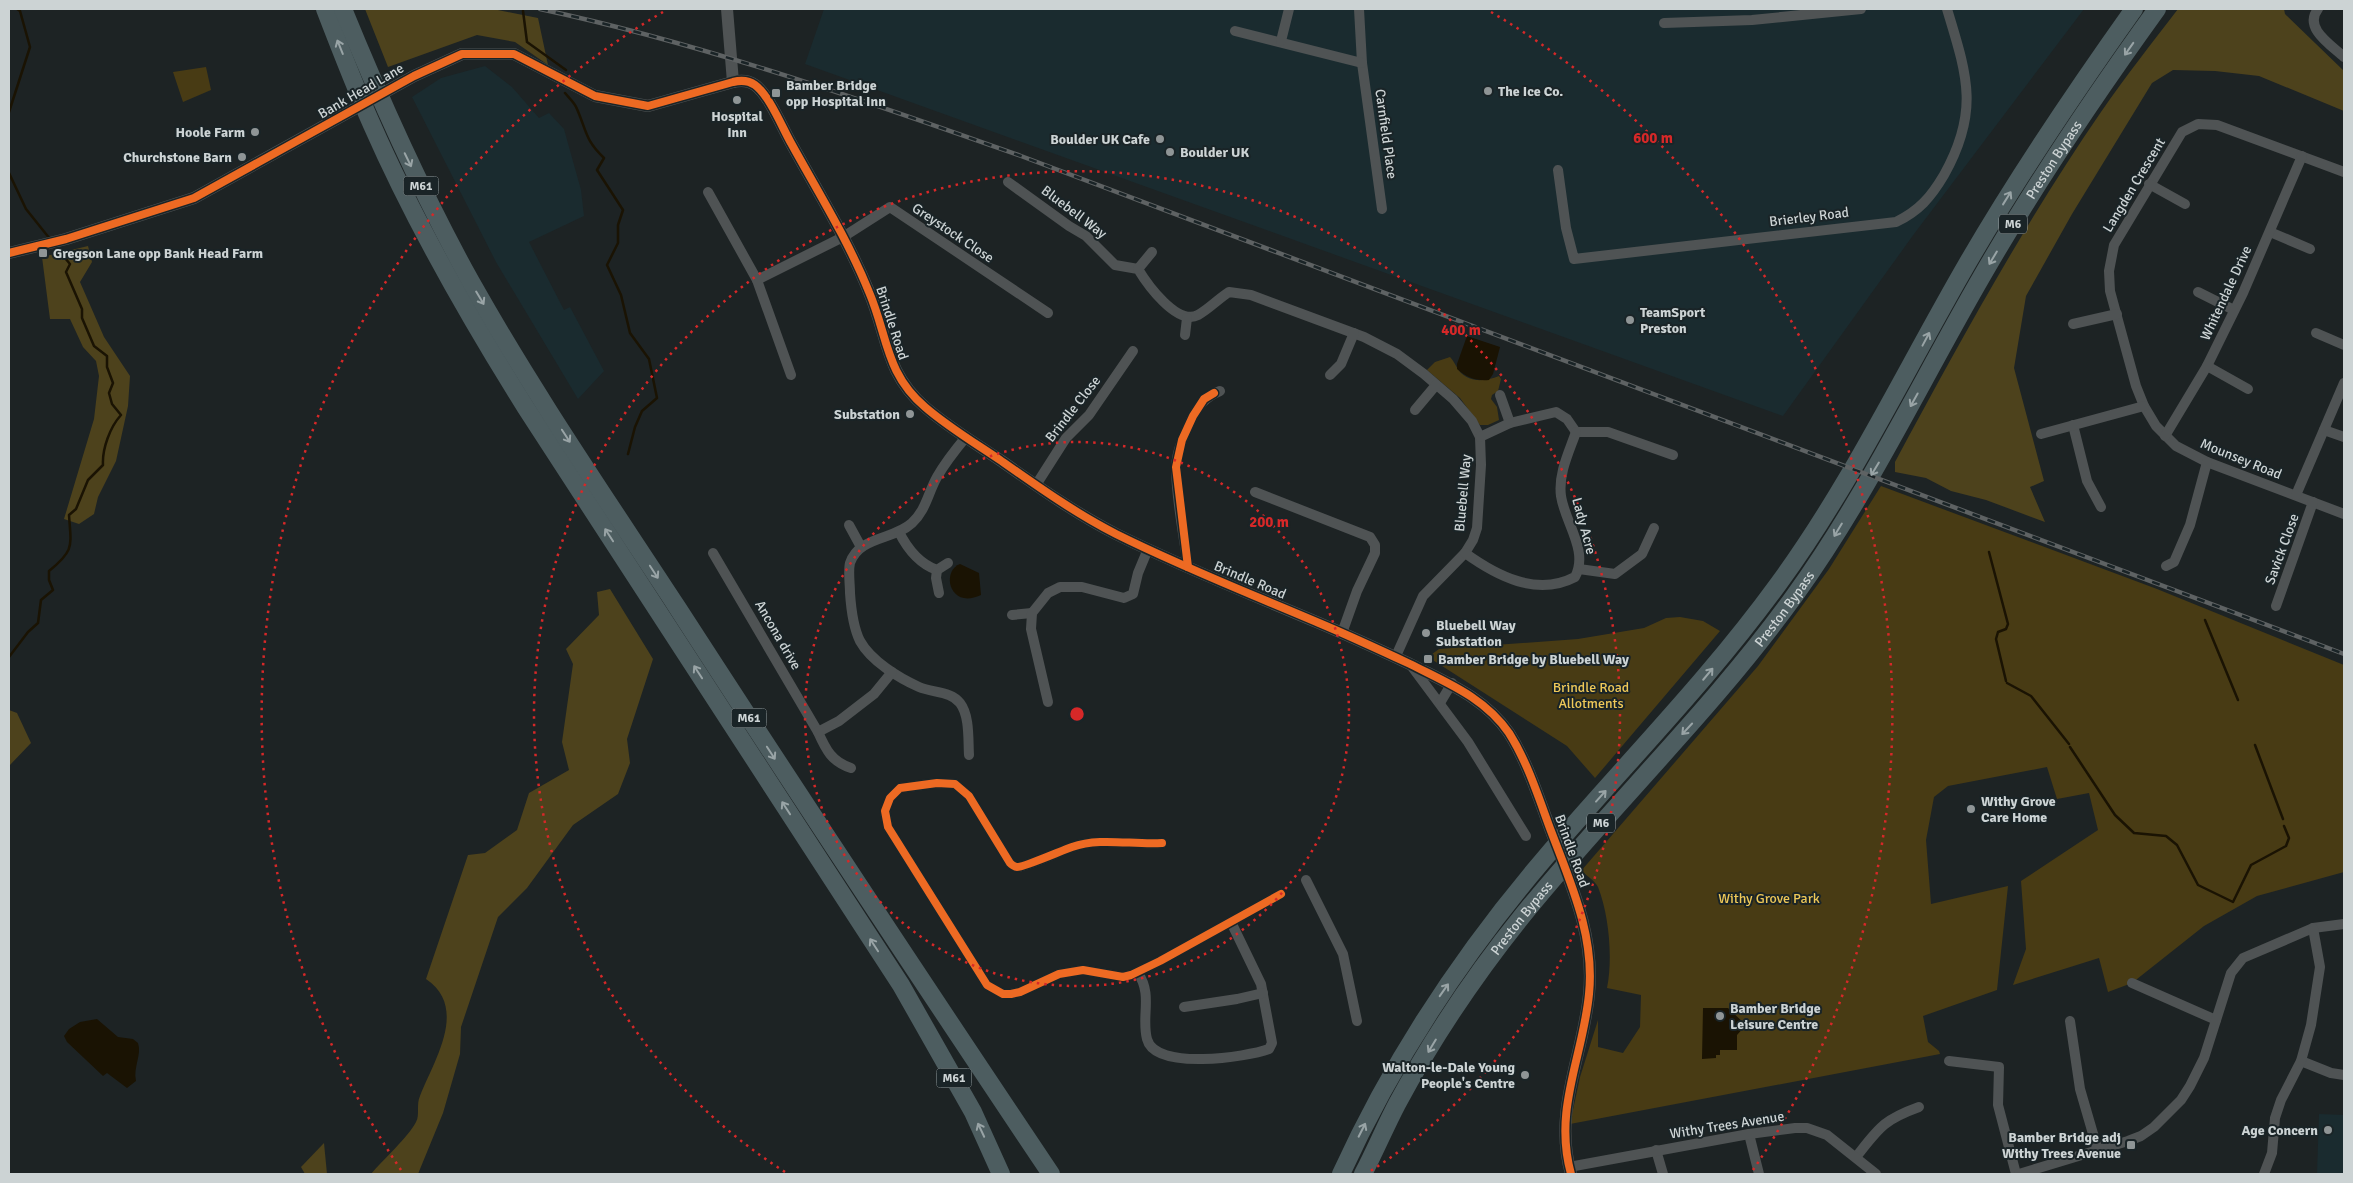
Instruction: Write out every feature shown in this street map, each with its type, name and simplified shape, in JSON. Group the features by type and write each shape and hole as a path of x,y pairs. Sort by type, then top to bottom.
{"highway":[{"name":"M61","path":"325,9 363,81 380,120 414,214 472,320 532,416 901,985 973,1112 1001,1174"},
{"name":"M61","path":"343,9 363,81"},
{"name":"Preston Bypass","path":"1341,1174 1390,1079 1436,1001 1468,956 1544,859 1682,705 1735,642 1793,564 1846,480 1990,224 2066,106 2134,9"},
{"name":"Preston Bypass","path":"1363,1174 1398,1102 1453,1012 1490,957 1573,855 1745,661 1802,586 1887,450 2007,234 2103,86 2157,9"},
{"name":"M61","path":"380,120 526,375 830,844 1051,1174"}],"street":[{"path":"727,9 733,82"},
{"path":"1281,41 1289,9"},
{"name":"Carnfield Place","path":"1359,9 1362,63 1382,209"},
{"path":"1664,23 1752,20 1861,9"},
{"name":"Brierley Road","path":"1558,170 1566,228 1574,259 1896,222 1921,207 1933,194 1952,159 1965,127 1968,94 1964,70 1947,9"},
{"path":"2318,9 2314,13 2313,25 2316,31 2344,57"},
{"path":"1235,31 1281,41 1362,63"},
{"name":"Bank Head Lane","path":"9,253 66,239 194,198 414,76 462,54 514,54 595,96 648,106 733,82"},
{"name":"Brindle Road","path":"733,82 746,81 759,88 774,110 843,237 870,294 893,368 915,398 966,437 1036,485 1112,532 1188,567 1396,656 1452,683 1480,702 1508,733 1539,797 1576,899 1588,943 1590,982 1584,1022 1568,1093 1564,1139 1570,1170"},
{"name":"Langden Crescent","path":"2144,406 2136,386 2110,291 2109,271 2114,245 2182,132 2198,124 2217,125 2344,172"},
{"name":"Whitendale Drive","path":"2165,436 2208,366 2270,232 2302,156"},
{"name":"Bluebell Way","path":"1008,182 1086,236 1115,265 1138,269"},
{"path":"2150,184 2185,204"},
{"path":"708,192 757,280 791,375"},
{"name":"Greystock Close","path":"843,237 890,207 1048,313"},
{"path":"2270,232 2310,249"},
{"path":"757,280 843,237"},
{"path":"1152,252 1138,269 1149,287 1180,316 1188,318 1185,336"},
{"name":"Bluebell Way","path":"1188,318 1197,316 1229,292 1251,295 1354,333 1397,354 1436,385 1472,421 1480,437 1481,465 1477,528 1465,553 1423,596 1396,656"},
{"path":"2198,292 2234,310"},
{"path":"2073,324 2117,314"},
{"path":"1330,375 1341,364 1354,333"},
{"path":"2316,333 2344,345"},
{"name":"Brindle Close","path":"1036,485 1066,438 1089,415 1133,351"},
{"path":"2208,366 2248,389"},
{"path":"2296,496 2344,384"},
{"path":"1415,410 1436,385"},
{"path":"1188,567 1176,467 1182,440 1204,399 1220,391"},
{"path":"1500,395 1510,423"},
{"path":"2041,434 2144,406"},
{"name":"Mounsey Road","path":"2144,406 2165,436 2176,446 2207,462 2344,514"},
{"path":"1480,437 1510,423 1556,412 1567,419 1576,432 1608,432 1673,455"},
{"path":"2073,426 2088,481 2101,507"},
{"path":"2324,430 2344,438"},
{"name":"Lady Acre","path":"1465,553 1480,564 1512,581 1530,585 1549,586 1566,582 1575,577 1579,569 1579,553 1561,496 1563,470 1576,432"},
{"path":"966,437 937,478 924,509 912,523 899,532 861,547 850,563 851,608 860,641 874,657 892,672 918,686 944,693 958,701 966,718 969,755"},
{"path":"2166,566 2174,562 2190,525 2207,462"},
{"path":"1255,492 1370,537 1375,545 1375,554 1357,591 1342,633"},
{"name":"Savick Close","path":"2276,606 2313,502"},
{"path":"849,525 861,547"},
{"name":"Lady Acre","path":"1579,569 1615,574 1642,554 1654,528"},
{"path":"899,532 904,544 915,556 930,567 938,570"},
{"path":"1048,702 1031,629 1032,614 1048,594 1060,587 1082,587 1124,598 1132,594 1148,549"},
{"name":"Ancona drive","path":"714,553 824,745 836,762 851,768"},
{"path":"939,593 936,578 938,570 948,563"},
{"path":"1012,615 1032,614"},
{"name":"Brindle Road","path":"1410,664 1421,682 1440,703 1468,742 1526,836"},
{"path":"818,732 839,721 874,694 892,672"},
{"path":"1440,703 1452,683"},
{"path":"1162,843 1099,842 1077,845 1016,867 1010,863 969,796 955,784 937,783 900,788 890,798 885,811 888,827 987,985 1003,994 1020,992 1059,974 1083,970 1122,977 1138,973 1281,894"},
{"path":"1306,880 1343,954 1358,1021"},
{"path":"1138,973 1145,983 1147,1040 1159,1054 1169,1057 1243,1056 1269,1049 1272,1043 1261,984 1232,922"},
{"path":"1949,1062 1999,1067 1998,1105 2022,1174 2141,1136 2154,1127 2181,1100 2204,1058 2231,973 2243,958 2313,928 2344,924"},
{"path":"2264,1174 2272,1153 2273,1130 2281,1100 2301,1062 2312,1016 2320,967 2313,928"},
{"path":"2132,984 2216,1020"},
{"path":"1184,1007 1263,993"},
{"path":"2070,1021 2080,1089 2098,1151"},
{"path":"2301,1062 2331,1073 2344,1074"},
{"path":"1856,1157 1880,1126 1898,1115 1919,1107"},
{"name":"Withy Trees Avenue","path":"1570,1170 1656,1150 1786,1128 1808,1128 1827,1135 1876,1174"},
{"path":"1748,1134 1760,1174"},
{"path":"1656,1150 1663,1174"}],"shaded area":[{"path":"365,9 493,9 538,18 548,65 515,42 477,35 388,67"},
{"path":"824,9 2084,9 1914,234 1783,416 805,64"},
{"path":"2178,9 2284,9 2285,14 2344,71 2344,111 2259,76 2215,71 2173,70 2152,83 2072,214 2026,296 2014,368 2044,481 2030,487 2045,522 1986,500 1951,491 1926,478 1895,472 1895,462 1943,373 2045,197 2110,99"},
{"path":"485,66 512,87 539,118 549,113 564,129 581,190 584,216 529,242 564,310 570,307 604,371 578,399 496,262 412,97 441,78"},
{"path":"88,246 92,262 80,282 104,337 130,376 128,406 116,461 98,497 94,514 79,524 64,519 94,419 99,376 96,361 83,347 70,319 50,319 42,257"},
{"path":"1467,336 1500,347 1493,374 1489,380 1472,378 1464,375 1457,369"},
{"path":"960,564 979,573 981,595 970,598 955,594 951,588 951,574 954,568"},
{"path":"610,589 653,659 627,739 630,763 618,794 573,825 527,888 498,917 461,1027 460,1054 443,1113 418,1174 371,1174 413,1128 418,1116 419,1099 444,1035 447,1019 445,1004 439,991 426,979 468,855 485,853 517,830 529,793 569,770 562,742 573,664 566,649 599,615 597,592"},
{"path":"9,710 17,713 31,743 9,766"},
{"path":"1703,1008 1728,1008 1746,1025 1737,1035 1737,1050 1720,1050 1720,1055 1716,1055 1716,1058 1702,1059"},
{"path":"97,1019 118,1037 133,1039 138,1043 136,1081 127,1088 107,1073 103,1076 67,1042 64,1036 69,1029 80,1022"},
{"path":"2319,1114 2344,1115 2344,1174 2317,1174"},
{"path":"324,1143 327,1174 305,1174 301,1167"}],"green space":[{"path":"206,67 211,90 183,102 173,72"},
{"path":"1450,357 1461,373 1474,380 1484,380 1499,376 1501,379 1498,391 1492,395 1491,399 1497,407 1499,420 1488,425 1480,425 1460,398 1427,370 1435,362"},
{"name":"Withy Grove Park","path":"1881,486 2157,589 2344,665 2344,872 2257,896 2204,926 2132,983 2108,992 2099,958 2013,985 2026,949 2021,881 2098,830 2089,793 2057,799 2047,767 1948,786 1934,797 1926,840 1931,904 2008,886 1997,990 1923,1016 1928,1042 1940,1054 1570,1124 1580,1077 1598,1020 1598,1047 1623,1053 1640,1027 1641,995 1607,988 1610,950 1605,910 1598,887 1593,880 1581,871 1758,666 1829,569"},
{"name":"Brindle Road Allotments","path":"1680,617 1703,621 1720,631 1595,778 1567,746 1428,657 1439,649 1578,639 1644,628 1666,618"}],"waterway":[{"path":"9,112 30,47 20,11 17,9"},
{"path":"523,11 527,42 566,70"},
{"path":"565,93 576,107 590,141 604,158 597,170 623,210 618,225 618,243 607,265 621,295 630,333 649,359 657,398 642,411 635,427 628,454"},
{"path":"9,173 26,209 50,239"},
{"path":"9,657 28,632 38,623 41,600 53,590 49,580 49,571 63,558 70,547 69,515 76,509 88,480 103,465 108,438 113,426 121,415 112,404 109,393 113,383 107,367 107,356 94,346 82,318 82,309 66,272 70,264 55,246"},
{"path":"1989,552 2008,624 2006,629 1998,632 1996,639 2006,681"},
{"path":"2205,620 2238,700"},
{"path":"2007,683 2031,696 2069,744"},
{"path":"2255,745 2283,819"},
{"path":"2070,747 2115,815 2134,833 2166,836 2177,845 2198,885 2233,902 2251,865 2286,846 2289,838 2284,826"}],"railway":[{"path":"540,9 601,23 723,56 843,94 1021,156 2344,654"}],"cycle path":[{"path":"9,253 66,239 194,198 414,76 462,54 514,54 595,96 648,106 736,81 752,83 760,90 770,104 852,254 875,308 889,353 902,381 925,407 952,428 1042,489 1101,526 1166,558 1342,633 1438,678 1476,700 1499,720 1509,733 1527,769 1566,871 1580,911 1588,952 1590,973 1586,1017 1571,1083 1565,1127 1566,1150 1571,1174"},
{"path":"1188,567 1176,467 1182,440 1193,416 1204,399 1214,393"},
{"path":"1162,843 1094,842 1072,847 1017,867 1010,863 969,796 955,784 937,783 900,788 890,798 885,811 888,827 987,985 1003,994 1020,992 1059,974 1083,970 1123,977 1131,975 1281,894"}],"place":[{"name":"The Ice Co.","path":"1488,91"},
{"name":"Bamber Bridge opp Hospital Inn","path":"776,93"},
{"name":"Hospital Inn","path":"737,100"},
{"name":"Hoole Farm","path":"255,132"},
{"name":"Boulder UK Cafe","path":"1160,139"},
{"name":"Boulder UK","path":"1170,152"},
{"name":"Churchstone Barn","path":"242,157"},
{"name":"Gregson Lane opp Bank Head Farm","path":"43,253"},
{"name":"TeamSport Preston","path":"1630,320"},
{"name":"Substation","path":"910,414"},
{"name":"Bluebell Way Substation","path":"1426,633"},
{"name":"Bamber Bridge by Bluebell Way","path":"1428,659"},
{"name":"Withy Grove Care Home","path":"1971,809"},
{"name":"Bamber Bridge Leisure Centre","path":"1720,1016"},
{"name":"Walton-le-Dale Young People's Centre","path":"1525,1075"},
{"name":"Age Concern","path":"2328,1130"},
{"name":"Bamber Bridge adj Withy Trees Avenue","path":"2131,1145"}]}
